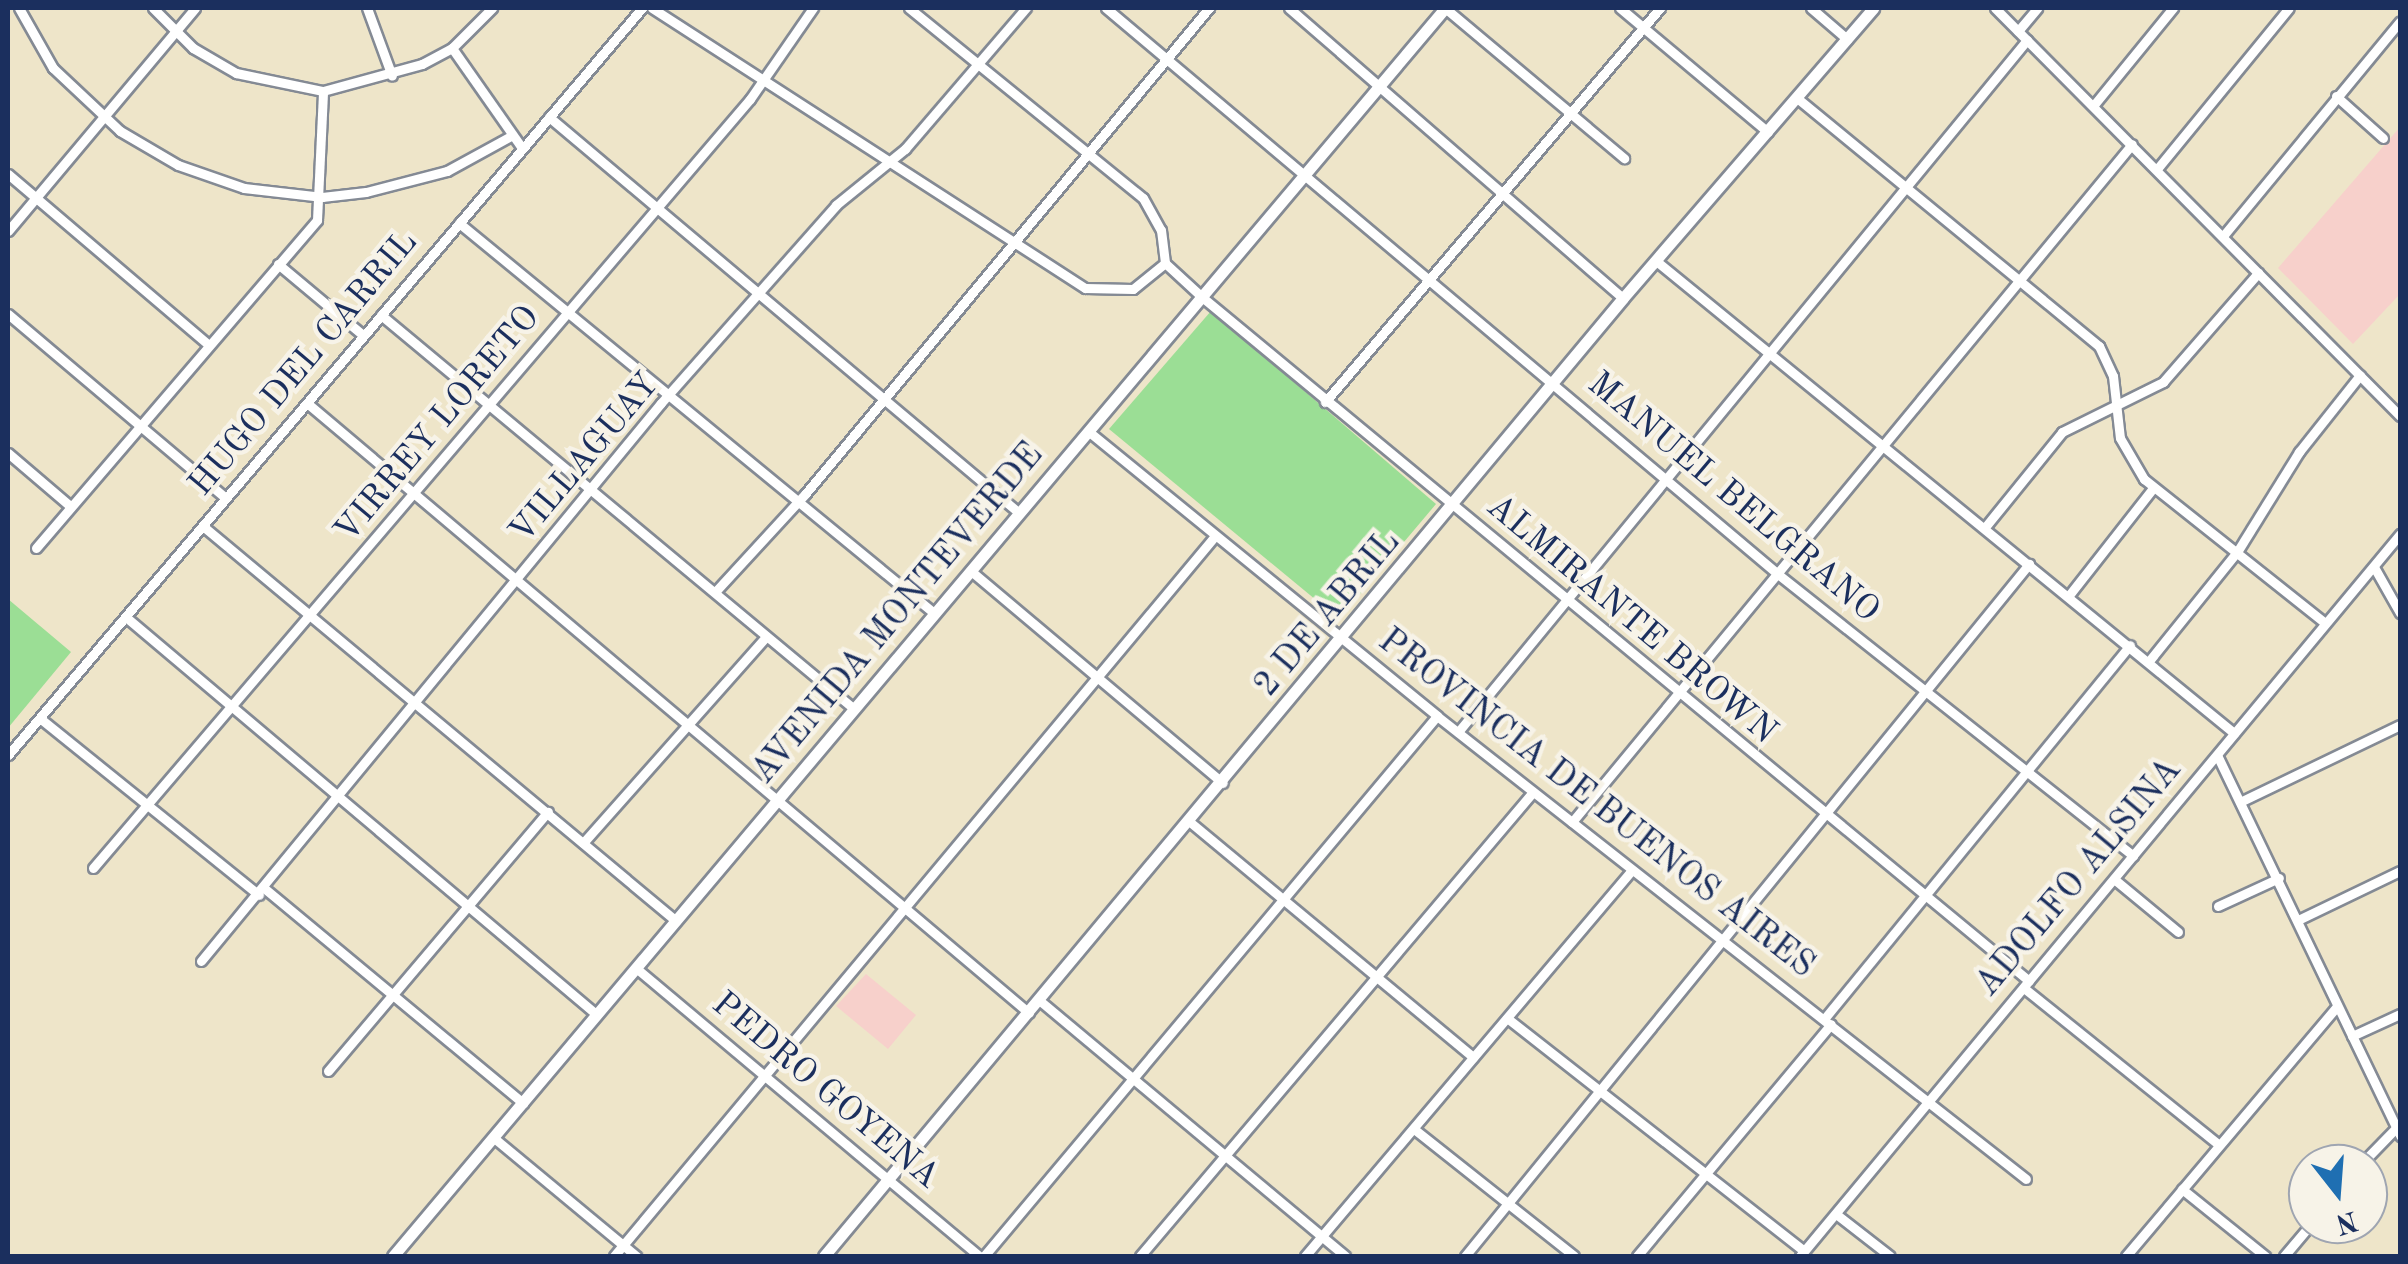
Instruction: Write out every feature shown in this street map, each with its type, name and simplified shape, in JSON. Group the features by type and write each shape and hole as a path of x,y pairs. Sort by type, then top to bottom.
{"main road":[{"name":"AVENIDA MONTEVERDE","path":"393,1256 1445,8"},
{"name":"2 DE ABRIL","path":"824,1256 1223,784 1623,298 1873,8"}],"street":[{"path":"18,8 53,68 103,116 144,146 215,179 322,197 433,176 509,137"},
{"path":"152,8 173,32 236,73 324,91 392,76 452,48 492,8"},
{"path":"8,231 195,8"},
{"path":"367,8 392,76"},
{"name":"HUGO DEL CARRIL","path":"8,755 642,8"},
{"path":"652,8 1013,243 1100,293 1133,289 1165,263 1153,212 1088,153 909,8"},
{"name":"VIRREY LORETO","path":"93,868 314,615 488,404 658,208 764,78 813,8"},
{"name":"VILLAGUAY","path":"201,961 671,394 836,204 892,162 1026,8"},
{"name":"MANUEL BELGRANO","path":"1106,8 1779,575 2133,856"},
{"path":"714,592 795,502 1209,8"},
{"path":"1289,8 1500,196 1623,298"},
{"path":"1445,8 1624,158"},
{"path":"1620,8 1768,132"},
{"path":"1325,402 1660,8"},
{"path":"1811,8 1847,39"},
{"path":"1995,8 2400,416"},
{"path":"2018,30 2037,8"},
{"path":"2093,106 2173,8"},
{"path":"2156,169 2288,8"},
{"path":"2223,236 2400,22"},
{"path":"1458,732 2027,40"},
{"path":"452,48 509,137 522,148"},
{"path":"36,548 317,220 322,197 324,91"},
{"path":"2336,96 2383,138"},
{"path":"1797,98 2100,346 2124,448 2153,488 2326,623"},
{"path":"549,118 1018,512"},
{"path":"1572,822 2132,144"},
{"path":"8,174 208,344"},
{"path":"459,223 934,613"},
{"path":"1655,260 2070,594 2234,733"},
{"name":"ALMIRANTE BROWN","path":"1165,263 1325,402 1677,696 1926,896 2219,1145"},
{"path":"278,264 363,335"},
{"path":"1986,526 2068,426 2116,406 2171,375 2258,273"},
{"path":"8,314 226,498"},
{"path":"380,315 853,708"},
{"path":"2149,661 2237,552 2300,452 2360,375"},
{"path":"306,403 1029,1013"},
{"name":"PROVINCIA DE BUENOS AIRES","path":"1088,432 1437,716 2026,1179"},
{"path":"8,452 70,506"},
{"path":"2070,594 2153,488"},
{"path":"204,527 676,921"},
{"name":"ADOLFO ALSINA","path":"1802,1254 2400,534"},
{"path":"614,1256 1100,680 1216,536"},
{"path":"1465,1256 1726,942 2029,564"},
{"path":"2374,567 2388,586 2400,614"},
{"path":"971,571 1223,784"},
{"path":"2388,586 2400,580"},
{"path":"127,618 596,1014"},
{"path":"583,842 766,636"},
{"path":"1637,1256 2130,646"},
{"path":"982,1256 1437,716"},
{"path":"41,718 394,994 523,1103"},
{"path":"2242,801 2400,725"},
{"path":"2218,755 2398,1132"},
{"path":"1140,1256 1533,792"},
{"path":"328,1071 548,812"},
{"path":"1190,822 1473,1057"},
{"path":"1304,1256 1632,870"},
{"path":"2298,920 2400,871"},
{"path":"2218,906 2279,878"},
{"path":"2114,879 2178,932"},
{"name":"PEDRO GOYENA","path":"636,968 982,1256"},
{"path":"1039,1000 1345,1256"},
{"path":"2126,1256 2337,1006"},
{"path":"2352,1036 2400,1014"},
{"path":"1507,1018 1706,1173 1802,1254"},
{"path":"1414,1129 1574,1256"},
{"path":"494,1138 636,1256"},
{"path":"2182,1190 2266,1256"},
{"path":"1836,1214 1890,1256"}],"shaded area":[{"path":"2400,127 2400,294 2353,344 2278,268"},
{"path":"866,974 916,1015 888,1049 836,1006"}],"green space":[{"path":"1211,311 1436,504 1339,619 1109,429"},
{"path":"8,599 71,652 8,728"}]}
